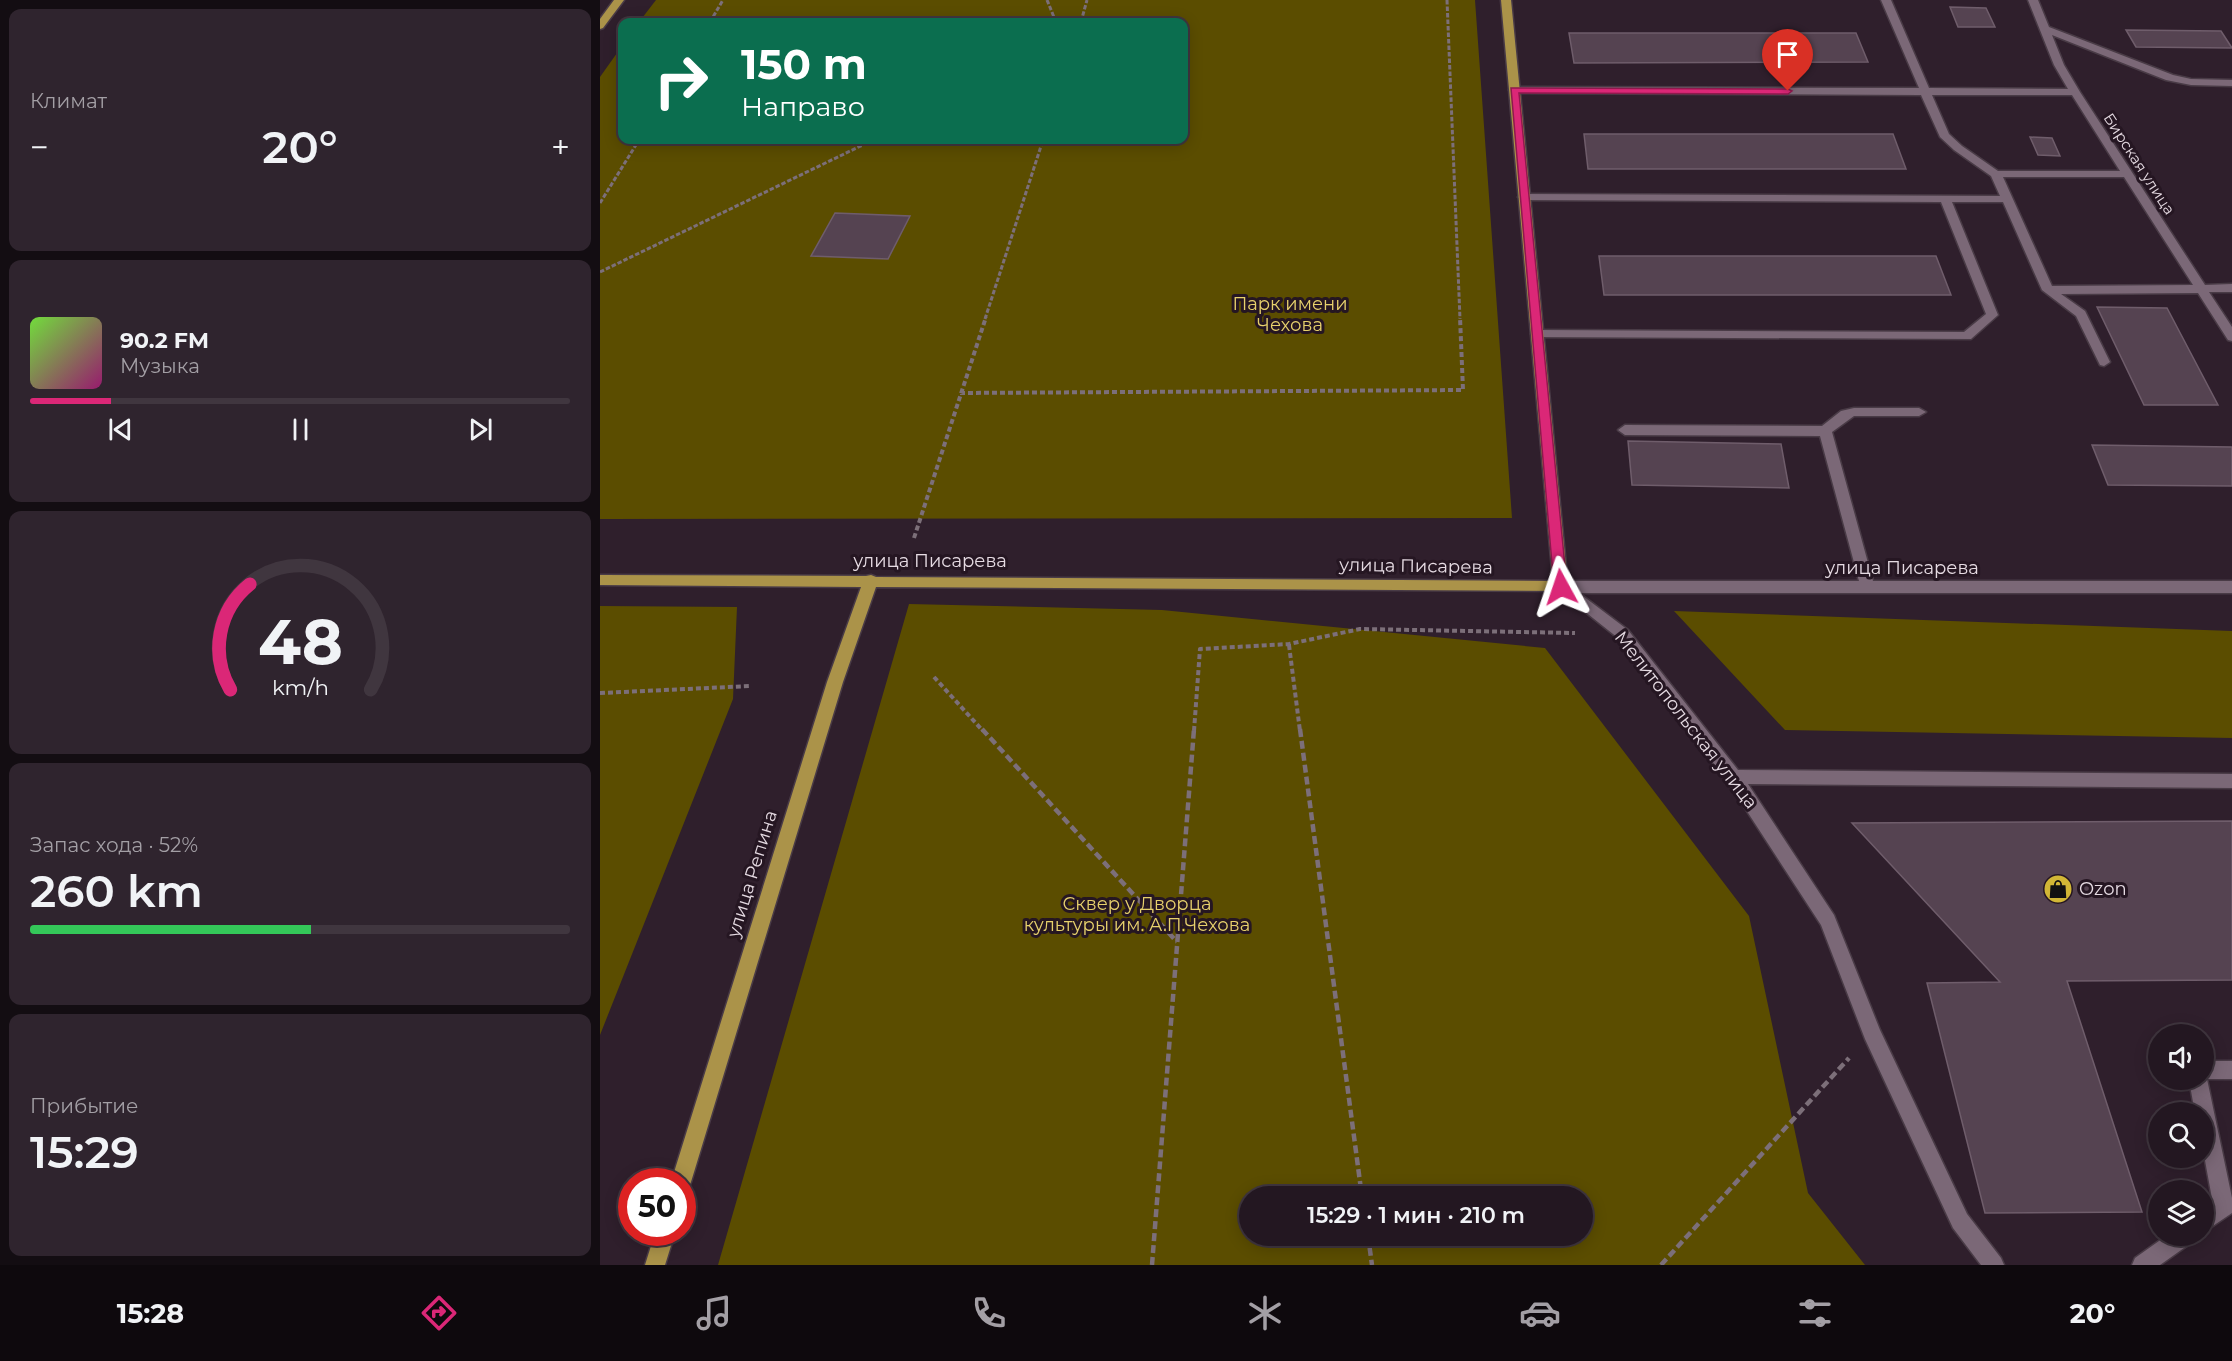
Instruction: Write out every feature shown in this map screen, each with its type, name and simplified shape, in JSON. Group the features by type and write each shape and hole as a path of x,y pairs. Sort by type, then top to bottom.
{"main road":[{"path":"600,26 619,0"},
{"path":"1506,0 1561,587"},
{"name":"улица Писарева","path":"600,580 871,580 1561,587"},
{"name":"улица Репина","path":"685,1168 835,682 871,580"},
{"path":"655,1265 661,1246"}],"street":[{"path":"1886,0 1944,135 1958,148 1996,174 2048,290 2081,314 2104,362"},
{"name":"Бирская улица","path":"2033,0 2059,65 2232,337"},
{"path":"2043,28 2170,78 2190,82 2232,83"},
{"path":"1514,90 2075,92"},
{"path":"1996,174 2128,174"},
{"path":"1524,197 2007,199"},
{"path":"1537,334 1966,336 1992,315 1945,199"},
{"path":"2048,290 2232,288"},
{"path":"1626,430 1825,431 1846,414 1919,412"},
{"path":"1825,431 1868,588"},
{"name":"улица Писарева","path":"1561,587 2232,587"},
{"name":"Мелитопольская улица","path":"1561,587 1623,634 1734,777 1828,921 1872,1033 1960,1221 1994,1265"},
{"path":"1734,777 2232,782"},
{"path":"2214,1070 2232,1070"},
{"path":"2200,1090 2224,1208 2214,1215"},
{"path":"2142,1265 2170,1246"}],"path":[{"path":"712,18 723,0"},
{"path":"1047,0 1054,18"},
{"path":"1081,18 1087,0"},
{"path":"960,393 1463,390 1447,0"},
{"path":"600,203 637,144"},
{"path":"600,272 865,144"},
{"path":"914,538 1042,144"},
{"path":"1152,1265 1200,649 1289,644 1360,630 1623,634"},
{"path":"1289,644 1361,1186"},
{"path":"934,677 1177,942"},
{"path":"600,693 751,686"},
{"path":"1663,1263 1872,1033"},
{"path":"1369,1246 1371,1265"}],"green space":[{"name":"Парк имени Чехова","path":"656,0 1475,0 1512,518 600,519 600,77 618,52 618,144 1188,144 1188,18 642,18"},
{"name":"Сквер у Дворца культуры им. А.П.Чехова","path":"909,604 1162,610 1545,648 1749,916 1808,1193 1865,1265 718,1265"},
{"path":"600,606 737,607 733,699 600,1035"},
{"path":"1674,611 2232,631 2232,738 1785,730"}],"building":[{"path":"1950,7 1986,8 1995,27 1958,27"},
{"path":"2126,30 2221,31 2232,48 2136,47"},
{"path":"1569,33 1856,33 1868,62 1574,63"},
{"path":"1584,134 1893,134 1906,169 1588,169"},
{"path":"2030,137 2052,138 2060,156 2038,155"},
{"path":"835,213 910,216 888,259 811,256"},
{"path":"1599,256 1936,256 1951,295 1604,295"},
{"path":"2097,307 2167,308 2218,405 2144,405"},
{"path":"1628,441 1781,444 1789,488 1632,485"},
{"path":"2092,445 2232,447 2232,486 2108,485"},
{"path":"2232,821 2232,980 2067,981 2142,1212 1985,1213 1927,983 2000,982 1852,823"}],"place":[{"name":"Ozon","path":"2058,889"}],"route":[{"path":"1561,587 1514,90 1788,91"}]}
